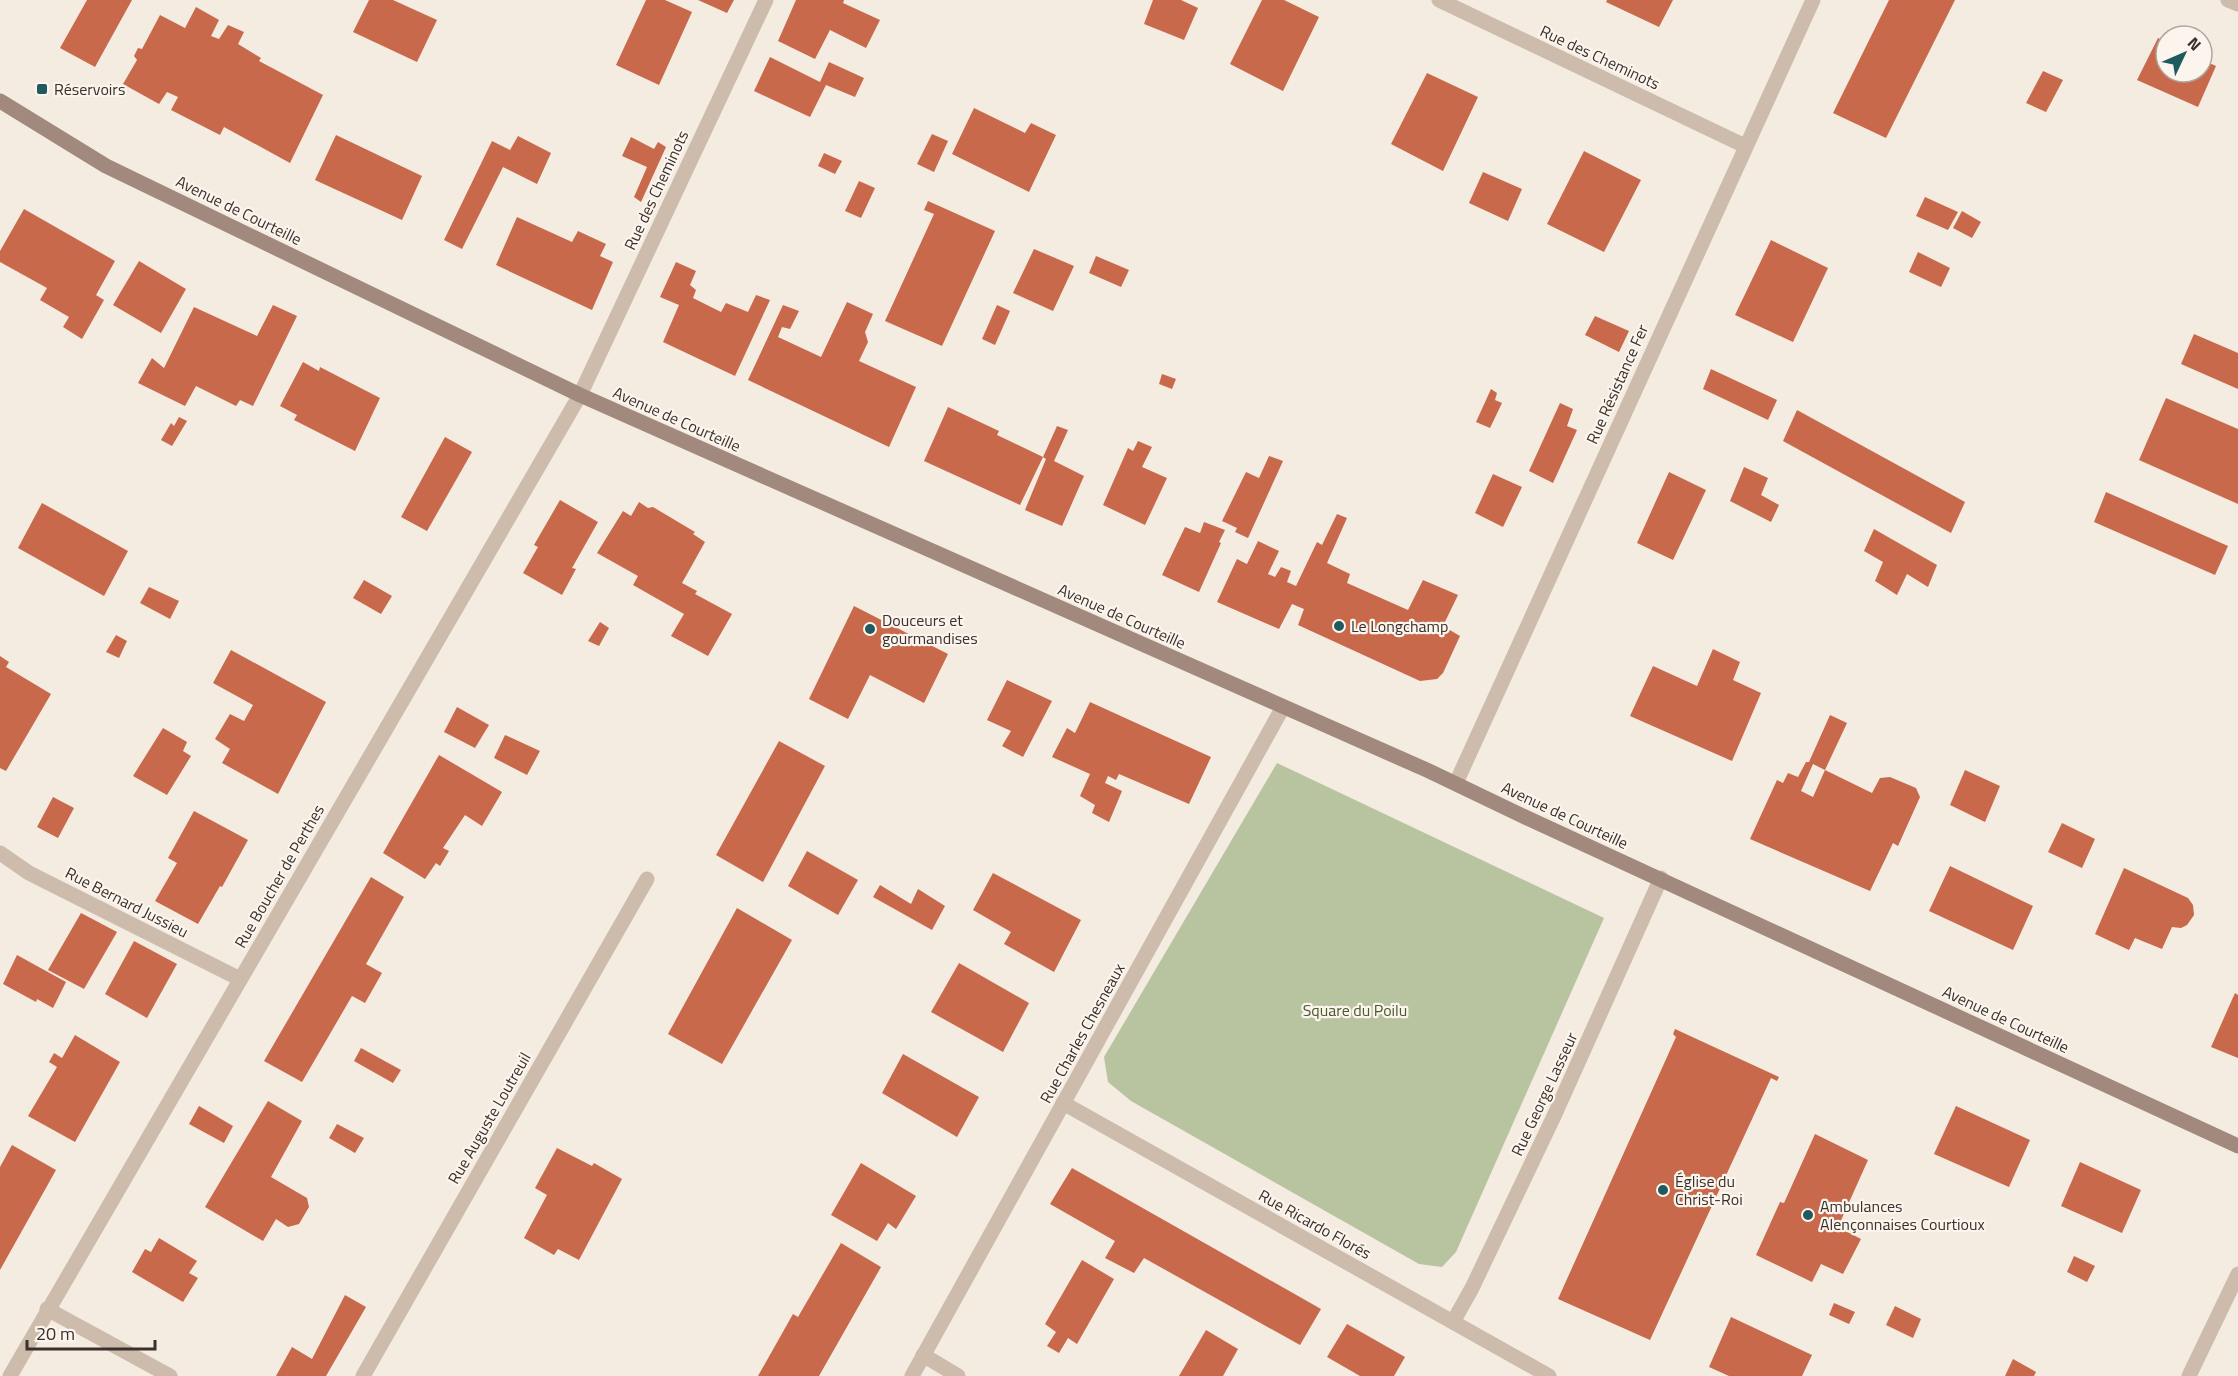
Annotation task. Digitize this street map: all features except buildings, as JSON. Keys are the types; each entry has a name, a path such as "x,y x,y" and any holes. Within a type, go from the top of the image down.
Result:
{"street":[{"name":"Rue des Cheminots","path":"580,395 766,0"},
{"name":"Rue des Cheminots","path":"1439,0 1745,146"},
{"name":"Rue Résistance Fer","path":"1456,783 1813,0"},
{"path":"2228,0 2238,4"},
{"name":"Avenue de Courteille","path":"0,101 106,166 580,395 1456,783 2238,1146"},
{"name":"Rue Boucher de Perthes","path":"10,1376 580,395"},
{"name":"Rue Charles Chesneaux","path":"912,1376 1284,707"},
{"name":"Rue Bernard Jussieu","path":"0,853 29,873 240,979"},
{"name":"Rue George Lasseur","path":"1453,1322 1472,1288 1556,1114 1661,878"},
{"name":"Rue Auguste Loutreuil","path":"363,1376 647,879"},
{"name":"Rue Ricardo Florés","path":"1063,1103 1549,1376"},
{"path":"2190,1376 2238,1274"},
{"path":"47,1309 170,1376"},
{"path":"923,1355 958,1376"}],"green space":[{"name":"Square du Poilu","path":"1277,763 1604,918 1456,1252 1442,1267 1419,1264 1131,1101 1108,1082 1104,1057"}],"place":[{"name":"Réservoirs","path":"42,89"},
{"name":"Le Longchamp","path":"1339,626"},
{"name":"Douceurs et gourmandises","path":"870,629"},
{"name":"Église du Christ-Roi","path":"1663,1190"},
{"name":"Ambulances Alençonnaises Courtioux","path":"1808,1215"}]}
